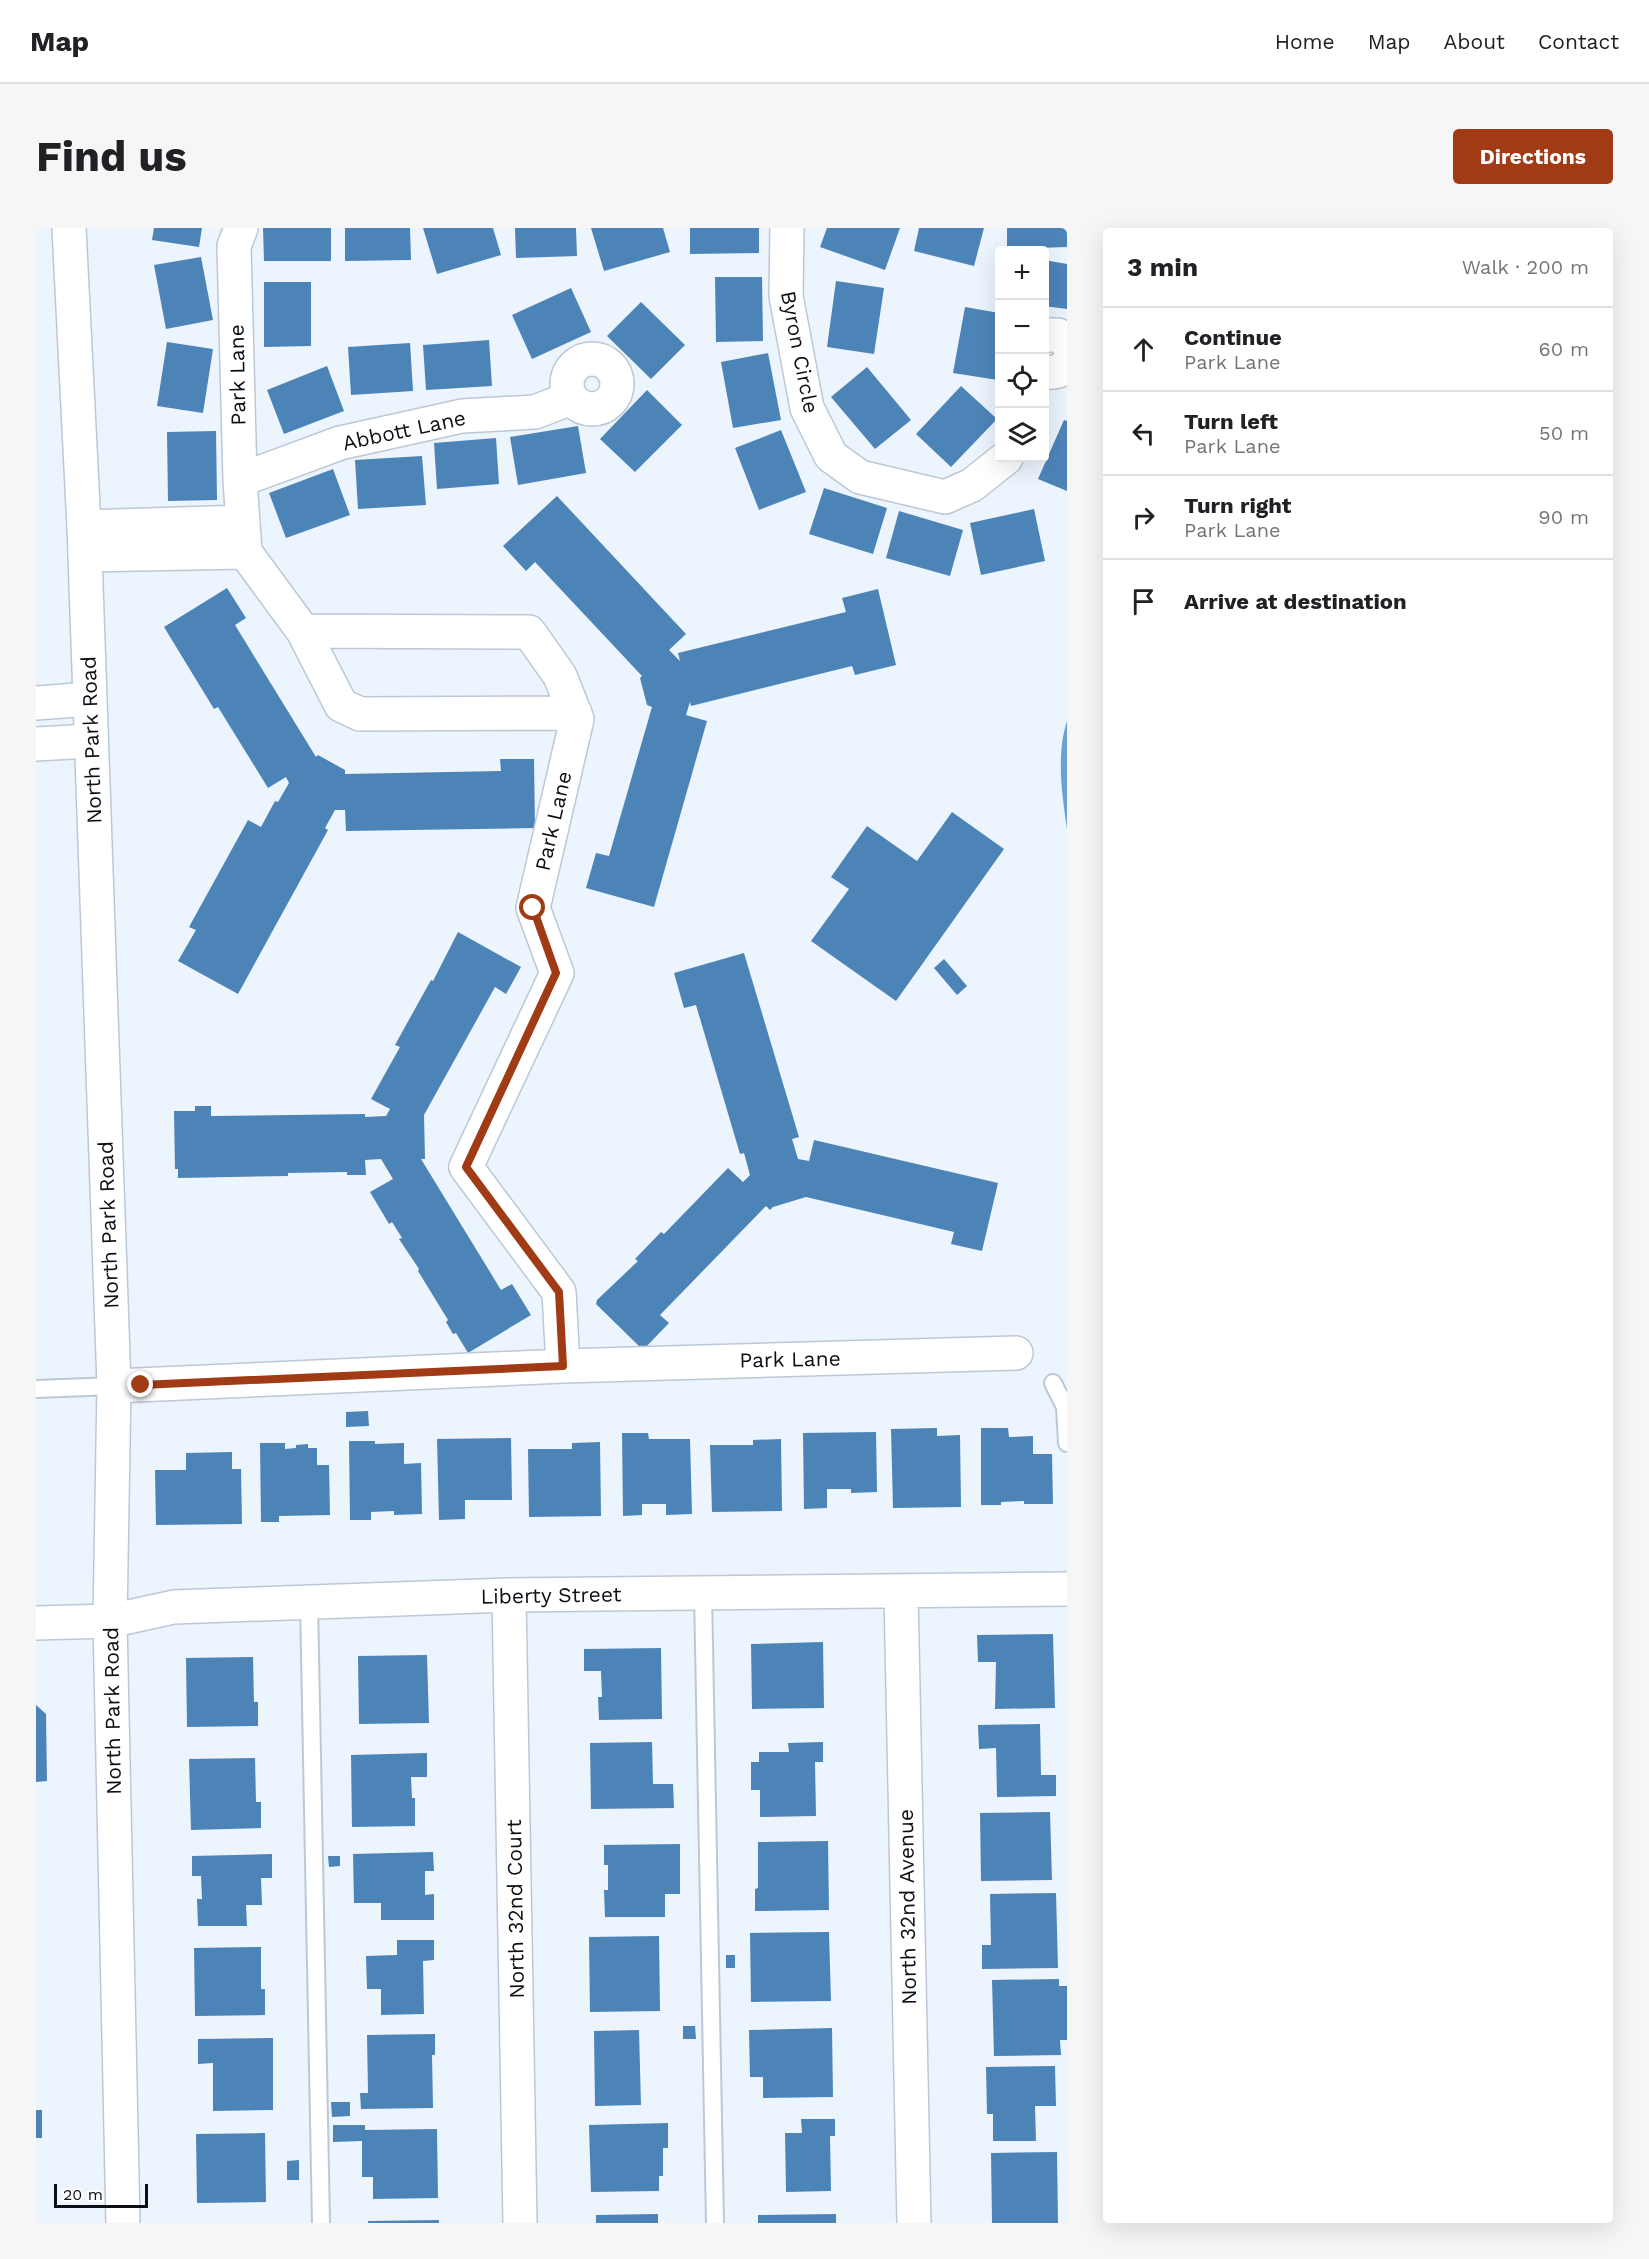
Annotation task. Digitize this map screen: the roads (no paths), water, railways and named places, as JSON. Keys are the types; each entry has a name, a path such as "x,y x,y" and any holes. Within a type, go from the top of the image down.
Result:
{"street":[{"name":"North Park Road","path":"69,228 85,541 90,741 114,1386 110,1621 123,2223"},
{"name":"Park Lane","path":"241,228 234,246 240,480 244,537"},
{"name":"Byron Circle","path":"787,228 786,296 807,408 831,456 860,477 945,497 972,485 1001,462"},
{"path":"1049,335 1058,335 1067,342"},
{"path":"1049,373 1059,371 1067,364"},
{"name":"Abbott Lane","path":"240,480 340,443 462,416 536,412 571,398"},
{"path":"85,541 244,537 303,631 341,705 360,714 575,714"},
{"name":"Park Lane","path":"303,631 529,632 560,676 577,719 533,908 556,973 466,1167 559,1292 563,1366"},
{"path":"36,703 89,699"},
{"path":"36,744 90,741"},
{"name":"Park Lane","path":"114,1386 563,1366 1016,1353"},
{"name":"Liberty Street","path":"36,1623 110,1621 174,1607 509,1595 1067,1589"},
{"name":"North 32nd Avenue","path":"901,1592 914,2223"},
{"name":"North 32nd Court","path":"509,1595 520,2223"}],"lane":[{"path":"1053,1383 1065,1407 1067,1443"},
{"path":"36,1389 114,1386"},
{"path":"703,1593 715,2223"},
{"path":"309,1602 321,2223"}],"water":[{"path":"1067,721 1067,829 1061,761"}]}
